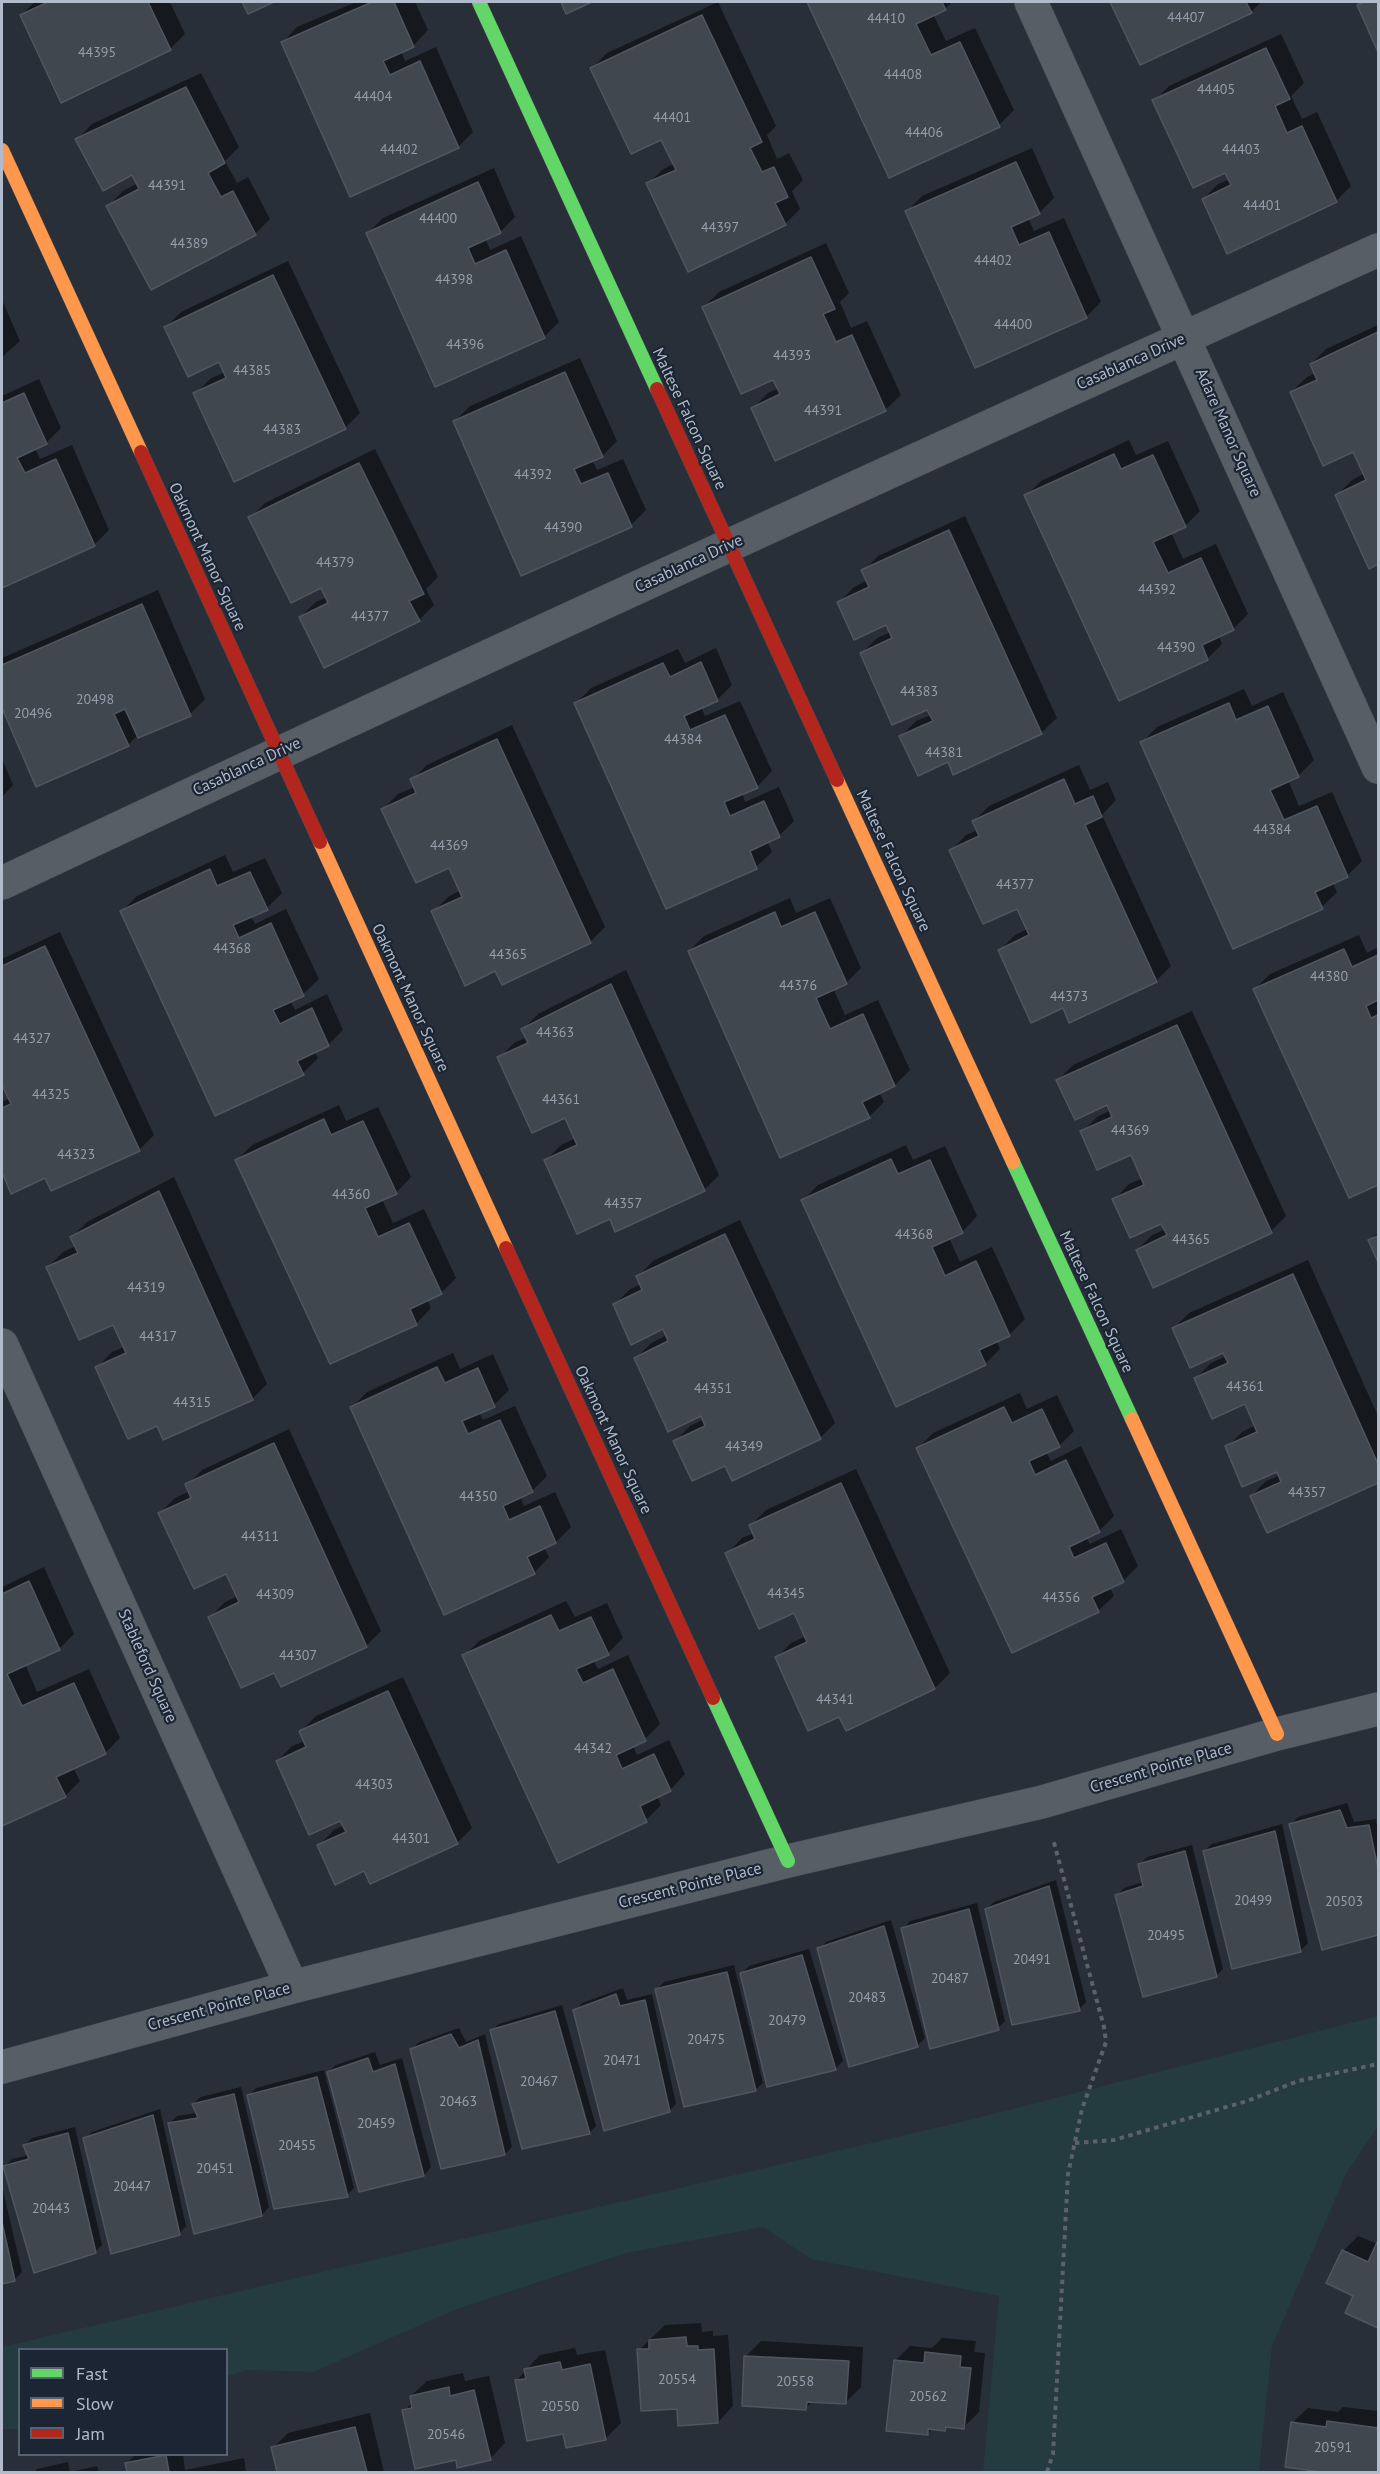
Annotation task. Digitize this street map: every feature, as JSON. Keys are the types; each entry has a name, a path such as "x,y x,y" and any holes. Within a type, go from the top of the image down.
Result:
{"street":[{"name":"Maltese Falcon Square","path":"479,2 1277,1734"},
{"name":"Adare Manor Square","path":"1031,2 1378,767"},
{"name":"Oakmont Manor Square","path":"2,150 788,1861"},
{"name":"Casablanca Drive","path":"2,883 729,545 1378,250"},
{"name":"Stableford Square","path":"2,1345 292,1987"},
{"name":"Crescent Pointe Place","path":"2,2067 292,1987 788,1861 1042,1802 1277,1734 1378,1709"}],"path":[{"path":"1042,1802 1104,2027 1106,2042 1082,2109 1068,2174 1053,2454 1047,2472"},
{"path":"1075,2143 1114,2140 1247,2101 1298,2081 1378,2064"}],"green space":[{"path":"1378,2016 1378,2126 1346,2174 1272,2346 1259,2472 983,2472 999,2296 811,2259 763,2227 626,2253 457,2309 313,2372 248,2370 228,2376 228,2348 18,2348 18,2429 2,2429 2,2347 965,2121"}],"building":[{"path":"48,2 148,2 171,50 61,103 20,15"},
{"path":"242,2 274,2 248,14"},
{"path":"372,2 394,2 414,47 383,61 390,75 420,61 459,148 350,197 281,42"},
{"path":"561,2 592,2 566,14"},
{"path":"807,2 942,2 946,10 916,24 931,55 960,42 1000,127 889,178"},
{"path":"1110,2 1246,2 1252,13 1140,65"},
{"path":"1364,2 1378,2 1378,52 1357,5"},
{"path":"702,15 762,142 750,148 762,172 774,167 788,197 775,203 786,225 688,272 646,183 676,170 661,140 631,154 590,68"},
{"path":"1266,48 1290,99 1275,106 1287,133 1302,126 1337,202 1227,254 1202,199 1231,185 1225,173 1193,188 1152,100"},
{"path":"186,87 225,163 208,173 221,197 233,191 256,235 151,290 106,206 139,189 132,175 103,191 75,139"},
{"path":"1016,162 1040,214 1011,227 1019,245 1049,232 1087,318 975,368 905,211"},
{"path":"478,182 501,233 468,248 475,264 506,250 545,338 435,387 366,233"},
{"path":"811,257 835,309 823,314 836,342 852,335 886,411 775,461 751,408 780,394 773,380 741,394 702,307"},
{"path":"273,275 346,429 234,482 193,393 226,378 219,362 188,377 164,327"},
{"path":"1378,332 1378,564 1369,569 1335,495 1366,480 1353,452 1323,466 1290,392 1317,380 1310,364"},
{"path":"565,372 603,457 574,469 581,484 608,473 632,527 521,576 453,421"},
{"path":"24,393 47,444 17,458 25,473 56,459 95,546 2,588 2,403"},
{"path":"1114,454 1121,469 1153,455 1186,527 1153,542 1168,573 1201,558 1234,630 1202,645 1208,660 1119,701 1024,495"},
{"path":"359,463 424,594 409,601 420,621 324,668 299,617 328,603 321,588 291,603 248,517"},
{"path":"949,530 1042,734 953,775 948,762 918,776 899,736 933,721 927,710 892,725 860,653 892,638 886,625 854,640 837,602 869,587 861,570"},
{"path":"142,604 191,716 138,738 125,709 114,714 129,746 36,787 2,708 2,665"},
{"path":"701,662 718,701 684,716 690,730 725,715 758,788 724,802 730,816 764,801 780,837 750,851 757,869 666,909 574,703 663,663 670,677"},
{"path":"1229,703 1236,720 1268,706 1299,777 1270,790 1284,820 1317,806 1348,877 1315,892 1323,909 1233,949 1140,742"},
{"path":"497,739 591,943 502,985 495,971 465,986 431,911 462,897 449,868 416,883 381,809 416,793 410,779"},
{"path":"1064,779 1075,804 1093,796 1102,817 1085,825 1157,982 1069,1023 1063,1008 1031,1023 998,950 1029,935 1017,909 983,924 949,850 979,836 972,821"},
{"path":"210,869 217,886 250,872 268,910 233,925 239,938 271,923 304,996 273,1010 280,1024 312,1008 329,1046 297,1061 304,1075 215,1116 120,911"},
{"path":"775,912 781,927 815,912 847,984 816,998 830,1029 863,1014 895,1086 862,1102 870,1118 780,1158 688,951"},
{"path":"45,946 140,1151 51,1191 45,1178 11,1194 2,1172 2,1108 11,1104 2,1085 2,966"},
{"path":"1344,949 1352,967 1378,955 1378,1000 1366,1006 1371,1018 1378,1015 1378,1185 1349,1198 1253,989"},
{"path":"611,984 705,1191 615,1232 610,1219 577,1234 544,1160 577,1145 565,1118 532,1133 497,1057 528,1043 521,1029"},
{"path":"1177,1025 1272,1233 1153,1288 1136,1250 1167,1235 1161,1224 1130,1238 1112,1199 1144,1185 1131,1155 1097,1170 1080,1131 1112,1117 1107,1105 1075,1120 1056,1080"},
{"path":"324,1119 331,1135 363,1121 397,1194 365,1208 378,1237 409,1223 442,1294 410,1309 417,1325 330,1364 235,1160"},
{"path":"891,1159 898,1174 930,1160 963,1233 932,1247 945,1276 976,1261 1010,1336 979,1350 986,1365 896,1407 801,1200"},
{"path":"159,1191 253,1400 163,1440 157,1426 128,1439 95,1367 126,1353 113,1325 79,1340 46,1267 78,1253 70,1237"},
{"path":"725,1234 821,1439 732,1481 725,1466 692,1481 673,1441 705,1426 701,1416 668,1432 634,1358 668,1341 663,1329 631,1345 613,1304 642,1290 636,1276"},
{"path":"1378,1236 1378,1262 1368,1240"},
{"path":"1293,1274 1378,1464 1378,1483 1267,1533 1250,1496 1281,1482 1277,1472 1242,1487 1225,1446 1257,1432 1245,1404 1212,1419 1194,1378 1228,1363 1223,1353 1190,1368 1172,1328"},
{"path":"437,1367 445,1383 478,1368 495,1407 462,1421 468,1434 500,1420 533,1492 503,1506 509,1520 540,1506 556,1543 527,1557 535,1574 444,1615 350,1407"},
{"path":"1004,1407 1012,1423 1042,1409 1060,1447 1029,1461 1035,1475 1066,1460 1100,1532 1069,1547 1074,1558 1106,1543 1124,1582 1092,1597 1099,1612 1012,1653 916,1448"},
{"path":"274,1443 367,1647 281,1687 274,1673 241,1688 208,1617 239,1602 226,1574 194,1589 158,1513 191,1498 185,1484"},
{"path":"841,1483 935,1689 846,1731 839,1717 808,1731 775,1657 807,1642 794,1613 759,1629 725,1553 755,1539 749,1525"},
{"path":"29,1581 60,1650 7,1674 22,1706 74,1683 106,1754 56,1777 66,1797 2,1826 2,1594"},
{"path":"551,1615 559,1631 591,1617 609,1655 576,1669 583,1683 613,1669 646,1741 616,1755 622,1769 654,1754 671,1791 640,1806 647,1822 558,1863 462,1655"},
{"path":"388,1691 458,1844 370,1884 364,1871 335,1885 317,1845 346,1832 340,1821 309,1835 276,1761 306,1747 299,1731"},
{"path":"1340,1810 1347,1828 1369,1825 1378,1869 1378,1935 1322,1950 1289,1824"},
{"path":"1275,1831 1301,1952 1232,1969 1203,1851"},
{"path":"1185,1851 1217,1977 1143,1997 1115,1895 1143,1886 1138,1864"},
{"path":"1049,1886 1080,2011 1012,2025 985,1909"},
{"path":"969,1909 999,2030 930,2049 901,1928"},
{"path":"884,1926 918,2047 849,2067 817,1948"},
{"path":"802,1955 836,2070 767,2087 740,1973"},
{"path":"727,1972 756,2091 684,2107 655,1989"},
{"path":"616,1994 620,2006 645,2000 670,2112 604,2131 573,2010"},
{"path":"555,2011 590,2134 522,2149 490,2030"},
{"path":"451,2034 459,2048 478,2040 505,2155 441,2169 410,2049"},
{"path":"368,2058 373,2072 395,2064 424,2176 359,2192 327,2072"},
{"path":"317,2077 348,2197 274,2209 247,2095"},
{"path":"234,2094 262,2216 194,2234 168,2123 198,2118 192,2104"},
{"path":"153,2115 180,2235 111,2254 83,2138"},
{"path":"68,2133 96,2253 34,2273 3,2166 29,2159 23,2145"},
{"path":"2,2222 15,2281 2,2284"},
{"path":"1378,2240 1378,2328 1345,2313 1353,2296 1326,2283 1342,2250 1368,2262"},
{"path":"686,2337 687,2346 698,2346 698,2350 714,2349 718,2423 678,2426 677,2409 641,2411 637,2349 649,2349 649,2340"},
{"path":"925,2352 961,2356 960,2367 971,2368 964,2429 946,2427 945,2431 928,2429 928,2435 886,2431 894,2360 924,2363"},
{"path":"744,2356 849,2361 846,2404 807,2402 806,2410 742,2406"},
{"path":"560,2362 562,2370 590,2364 606,2440 566,2448 563,2434 527,2441 515,2380 526,2379 524,2369"},
{"path":"449,2387 450,2396 474,2390 491,2460 457,2468 456,2460 415,2469 402,2410 412,2408 410,2396"},
{"path":"1327,2421 1378,2428 1378,2472 1321,2472 1285,2467 1291,2422 1326,2427"},
{"path":"355,2427 367,2472 277,2472 271,2447"},
{"path":"166,2456 169,2472 127,2472 125,2463"}],"traffic: fast":[{"path":"479,2 657,389"},
{"path":"1013,1162 1132,1419"},
{"path":"713,1698 788,1861"}],"traffic: slow":[{"path":"2,150 141,452"},
{"path":"837,780 1013,1162"},
{"path":"320,842 506,1248"},
{"path":"1132,1419 1277,1734"}],"traffic: jam":[{"path":"657,389 837,780"},
{"path":"141,452 320,842"},
{"path":"506,1248 713,1698"}]}
